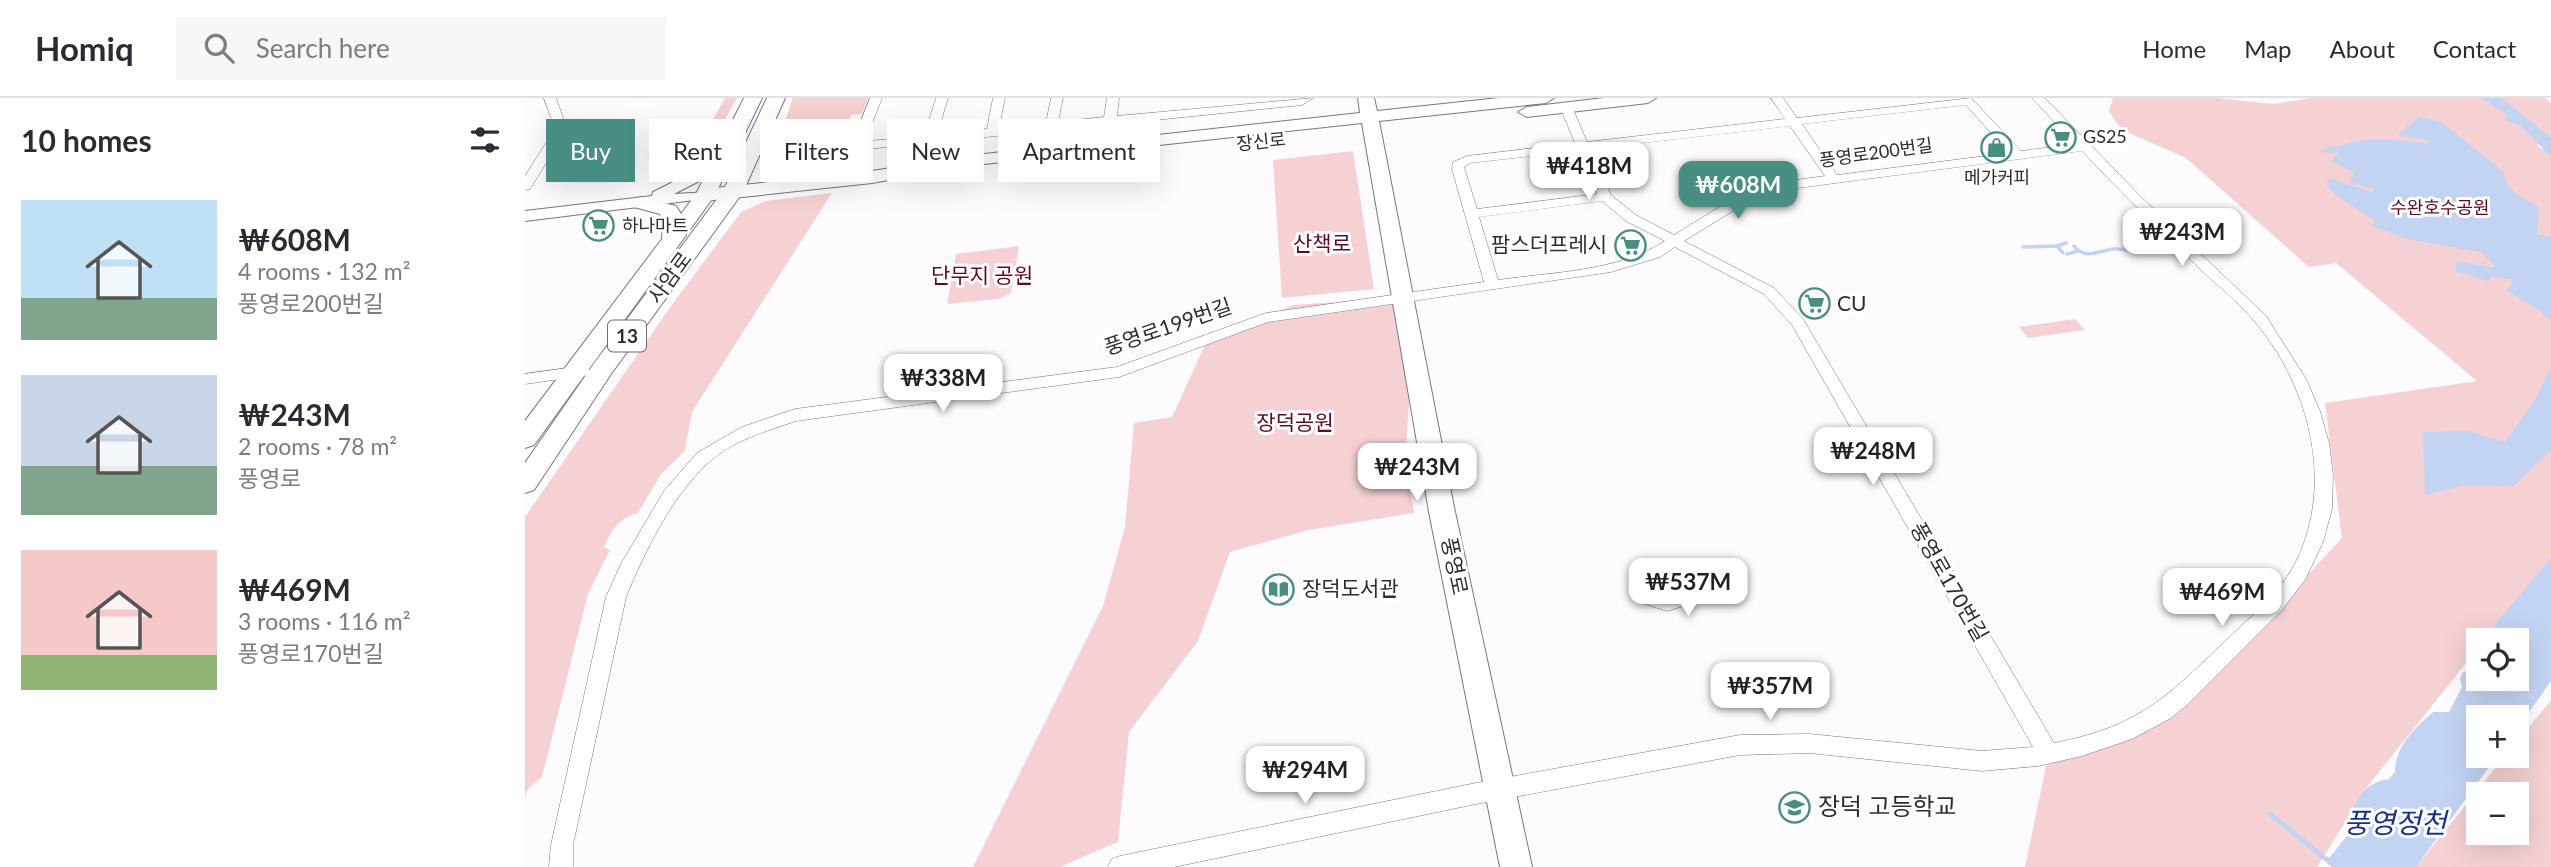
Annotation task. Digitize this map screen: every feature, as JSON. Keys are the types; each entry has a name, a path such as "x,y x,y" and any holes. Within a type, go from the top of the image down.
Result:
{"main road":[{"name":"사암로","path":"743,119 753,98"},
{"name":"사암로","path":"525,483 603,368 733,192 776,98"},
{"name":"풍영로","path":"1366,98 1441,512 1516,867"},
{"name":"장신로","path":"873,177 961,174 1370,123 1546,98"},
{"name":"장신로","path":"1160,141 1649,98"},
{"name":"장신로","path":"873,177 998,158"},
{"name":"사암로","path":"525,439 705,195 712,182"},
{"name":"장신로","path":"705,195 826,182"},
{"path":"641,203 670,211 673,221 672,239"}],"street":[{"path":"525,186 561,129 551,98"},
{"path":"876,98 858,144 887,142"},
{"path":"936,119 942,98"},
{"path":"992,133 999,98"},
{"path":"1053,119 1057,98"},
{"path":"1109,119 1113,98"},
{"path":"1173,113 1174,98"},
{"path":"1118,119 1245,102 1302,101 1307,98"},
{"path":"1777,98 1833,178"},
{"path":"1120,867 1500,788 1742,744 1799,742 1971,761 2049,754 2110,738 2179,700 2279,600 2297,578 2319,530 2325,504 2327,478 2322,443 2310,405 2261,319 2084,147 2038,98"},
{"path":"1492,284 1458,165 1467,160 1969,101 2017,154"},
{"path":"1472,214 1605,197 1566,107"},
{"path":"984,134 998,132"},
{"name":"풍영로200번길","path":"1401,298 1611,268 1644,259 1744,198 1789,185 2084,147"},
{"path":"641,203 684,182"},
{"path":"525,216 705,195"},
{"name":"풍영로170번길","path":"1605,197 1620,211 1769,291 1798,322 2049,754"},
{"name":"풍영로199번길","path":"561,867 564,835 616,597 628,569 670,496 703,457 748,431 795,415 1119,372 1266,318 1401,298"},
{"path":"525,379 603,368"},
{"path":"1652,598 1665,604 1674,603 1683,598 1687,591 1686,580"}],"green space":[{"path":"725,98 737,98 725,119 713,119"},
{"path":"793,98 868,98 862,114 851,115 849,119 786,119"},
{"name":"수완호수공원","path":"2113,98 2218,98 2273,104 2312,98 2545,98 2551,103 2551,137 2547,134 2537,145 2551,156 2551,565 2522,593 2494,628 2466,628 2466,663 2368,786 2317,867 2025,867 2046,766 2180,711 2342,538 2325,403 2477,381 2336,263 2309,267 2186,158 2129,133 2117,124 2109,111"},
{"name":"산책로","path":"1353,151 1374,289 1282,298 1273,160"},
{"path":"832,193 692,412 685,451 661,474 638,513 621,522 607,541 604,547 610,550 588,594 542,777 528,789 525,797 525,517 671,306 741,212 766,201"},
{"name":"단무지 공원","path":"1019,246 1011,293 999,299 947,304 956,254"},
{"name":"장덕공원","path":"1401,298 1411,376 1405,462 1414,513 1309,530 1230,552 1198,641 1129,732 1118,842 1060,867 973,867 1103,606 1125,527 1134,423 1172,417 1205,345 1293,305"},
{"path":"2075,319 2085,330 2028,338 2019,327"},
{"path":"2551,700 2551,867 2416,867 2466,805 2466,845 2529,845 2529,782 2484,782 2495,768 2529,768 2529,727"}],"water":[{"path":"2482,98 2501,98 2551,137 2551,156 2518,125 2505,120 2507,115"},
{"name":"수완호수공원","path":"2420,117 2441,122 2504,172 2511,189 2539,207 2537,234 2551,237 2551,321 2539,310 2506,290 2513,285 2511,280 2494,276 2487,281 2456,271 2456,261 2497,268 2481,252 2406,239 2371,225 2375,222 2327,186 2328,178 2372,192 2373,189 2350,182 2354,172 2331,161 2340,153 2318,152 2330,146 2335,148 2369,140 2428,144 2428,141 2397,135"},
{"path":"2551,367 2551,450 2514,486 2466,485 2425,495 2423,432 2469,431 2505,442 2536,398"},
{"name":"풍영정천","path":"2551,558 2551,681 2529,712 2529,705 2466,705 2466,768 2488,768 2478,782 2466,782 2466,798 2416,867 2332,867 2326,862 2349,833 2345,823 2361,794 2373,784 2389,779 2395,772 2402,746 2419,724 2433,712 2449,712 2462,687 2462,673 2466,671 2466,691 2529,691 2529,628 2494,628"}],"waterway":[{"path":"2057,246 2066,243"},
{"path":"2023,247 2057,246"},
{"path":"2057,246 2063,253"},
{"path":"2074,246 2087,254 2115,249 2131,251"},
{"path":"2067,254 2078,251"},
{"path":"2270,814 2336,867"}],"place":[{"name":"GS25","path":"2060,137"},
{"name":"메가커피","path":"1997,147"},
{"name":"하나마트","path":"599,226"},
{"name":"팜스더프레시","path":"1630,245"},
{"name":"CU","path":"1814,304"},
{"name":"장덕도서관","path":"1279,589"},
{"name":"장덕 고등학교","path":"1795,807"}]}
